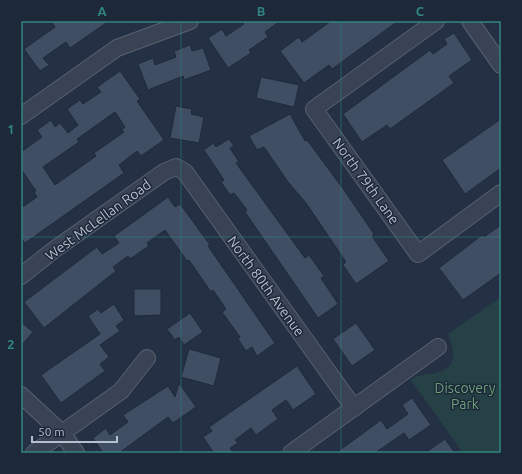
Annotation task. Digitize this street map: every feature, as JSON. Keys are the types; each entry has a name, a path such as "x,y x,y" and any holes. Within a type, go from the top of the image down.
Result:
{"street":[{"path":"21,116 117,48 190,21"},
{"name":"North 79th Lane","path":"436,21 314,109 418,254 501,193"},
{"path":"470,21 501,65"},
{"name":"West McLellan Road","path":"21,276 55,249 164,172 176,166"},
{"name":"North 80th Avenue","path":"176,166 185,172 354,408"},
{"path":"291,453 438,347"},
{"path":"34,453 121,391 147,358"},
{"path":"21,395 62,433 76,453"}],"green space":[{"name":"Discovery Park","path":"501,297 501,453 463,453 411,380 420,376 443,371 448,367 453,358 453,352 448,334"}],"building":[{"path":"51,21 109,21 70,48 66,42 43,58 49,65 40,71 24,49 55,27"},
{"path":"241,21 280,21 265,32 268,37 249,50 251,53 228,68 208,38 222,29 226,36 244,24"},
{"path":"331,21 398,21 332,69 329,65 304,83 280,51 299,37 302,42"},
{"path":"454,33 472,60 449,76 454,83 390,129 387,125 362,142 343,114 430,50 433,54 447,44 444,39"},
{"path":"190,45 192,51 203,48 211,70 184,80 183,76 148,90 138,64 153,58 155,65 176,57 174,51"},
{"path":"120,71 140,99 137,101 164,140 141,156 137,151 119,165 124,173 25,243 21,238 21,208 37,197 34,192 36,191 21,169 21,152 42,137 37,130 51,120 55,127 60,123 68,133 78,125 67,109 80,100 83,104 101,92 97,87","holes":["115,112 125,127 122,130 124,132 94,153 96,156 55,185 43,167 79,142 77,139"]},
{"path":"261,77 299,85 294,107 256,98"},
{"path":"176,106 192,109 191,114 204,117 199,143 170,138"},
{"path":"290,114 305,141 307,140 374,234 372,236 389,261 356,284 343,265 346,262 306,203 288,182 264,147 257,150 249,136"},
{"path":"501,119 501,168 465,194 442,160"},
{"path":"229,139 234,146 230,148 239,162 236,163 305,258 309,255 324,276 321,278 338,304 318,318 245,212 247,210 234,193 230,195 221,182 224,180 204,150 213,143 216,147"},
{"path":"168,197 175,207 180,204 194,223 210,245 208,246 275,343 257,356 252,347 246,351 238,339 240,337 222,312 226,309 213,290 211,292 189,260 187,261 165,230 147,243 149,246 130,259 128,256 113,267 116,271 44,328 24,302 97,247 102,254 119,243 114,236"},
{"path":"501,225 501,273 463,300 439,268 482,235 484,237"},
{"path":"134,289 161,289 161,315 134,316"},
{"path":"114,304 124,320 116,326 120,331 100,345 109,357 100,364 105,371 61,403 41,375 100,334 88,316 98,309 101,313"},
{"path":"190,313 203,332 184,345 179,337 175,340 167,329"},
{"path":"21,322 33,332 21,346"},
{"path":"356,323 375,350 352,366 333,339"},
{"path":"189,349 221,358 214,386 181,377"},
{"path":"297,366 316,394 293,410 286,400 272,410 278,419 256,435 251,428 235,440 238,443 230,448 233,453 214,453 203,437 212,431 209,427"},
{"path":"179,383 196,407 173,423 168,417 119,453 103,453 93,438 106,428 110,435 128,422 123,415 168,386 175,397"},
{"path":"412,398 431,425 409,440 404,433 375,453 336,453 381,420 387,429 408,414 402,405"},
{"path":"445,439 455,453 425,453"}]}
